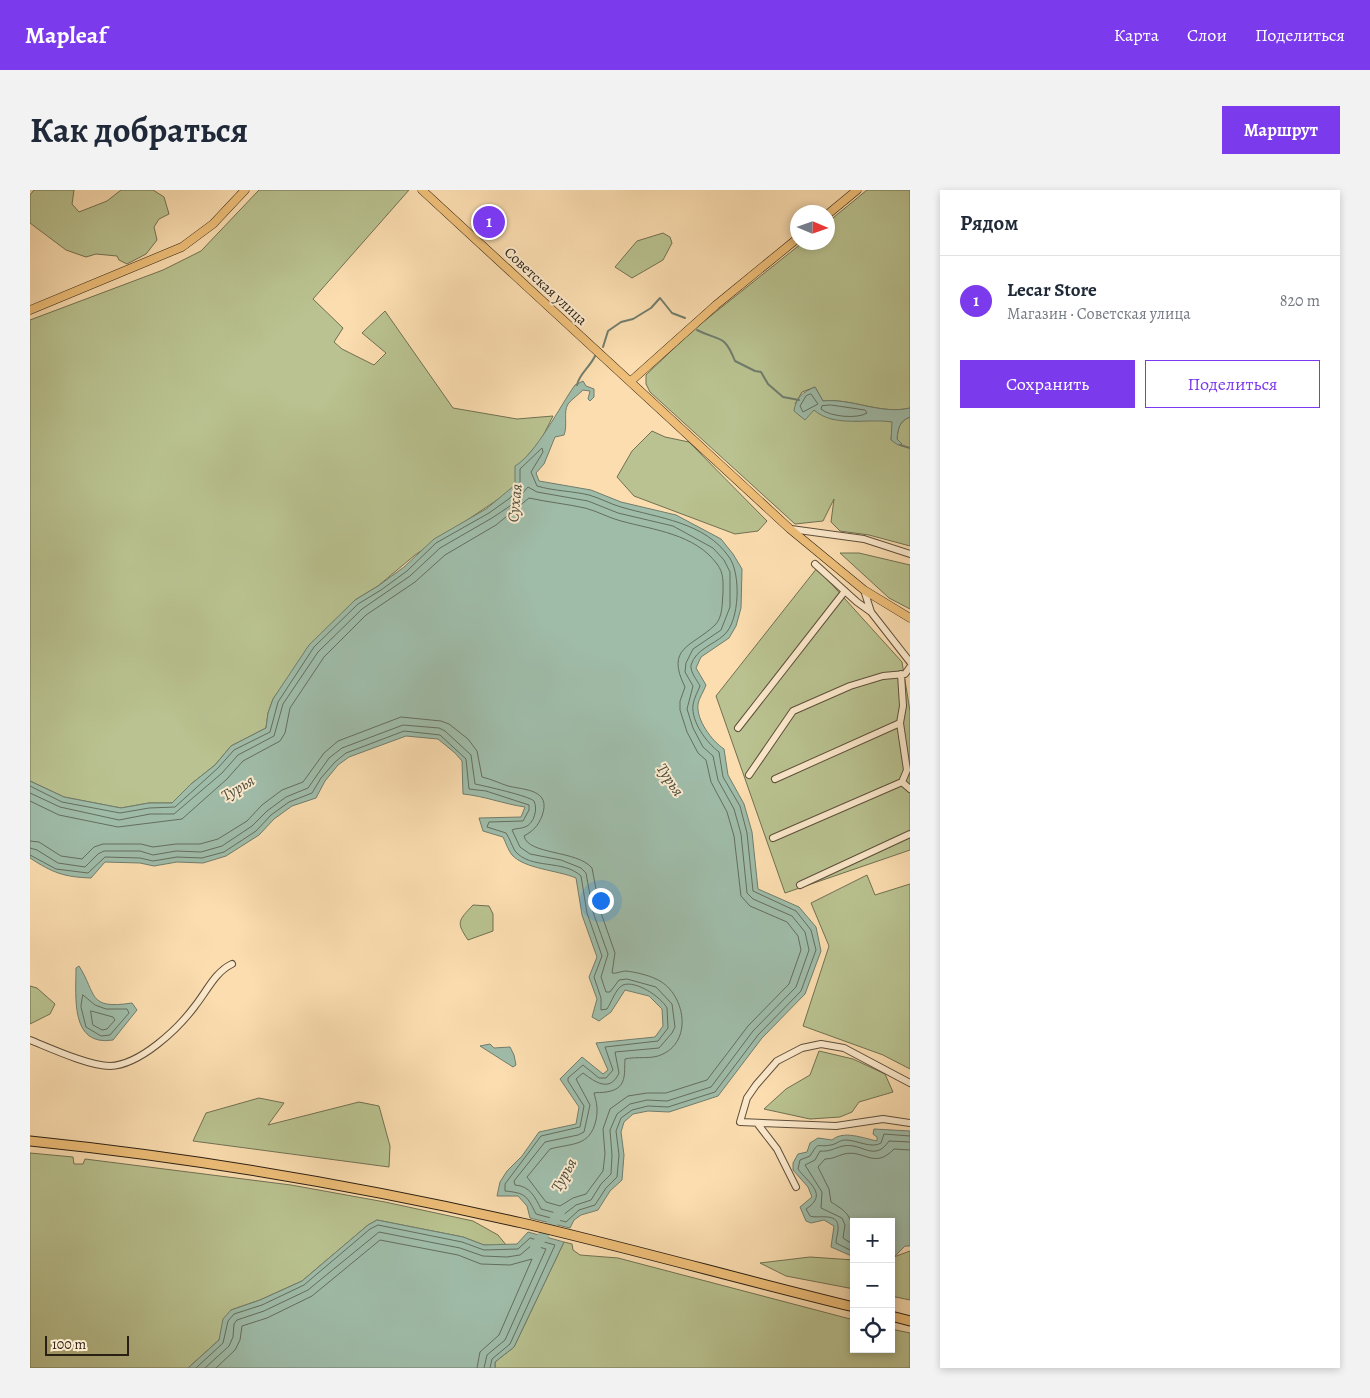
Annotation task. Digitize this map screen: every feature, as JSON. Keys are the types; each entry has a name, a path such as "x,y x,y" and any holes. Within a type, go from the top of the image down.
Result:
{"highway":[{"path":"30,1141 126,1152 293,1176 578,1237 850,1306"},
{"path":"895,1317 910,1321"}],"main road":[{"path":"30,310 182,247 213,224 245,190"},
{"name":"Советская улица","path":"422,190 790,529 864,590 910,618"},
{"path":"835,208 857,190"},
{"path":"630,381 716,305 790,245"}],"street":[{"path":"790,529 864,539 910,554"},
{"path":"815,564 871,612 910,662"},
{"path":"864,590 871,612"},
{"path":"738,728 845,591"},
{"path":"749,775 793,710 850,686 882,676 905,674 910,667"},
{"path":"773,838 902,782 907,770 900,723 903,706 901,674"},
{"path":"775,779 900,723"},
{"path":"902,782 910,789"},
{"path":"800,885 910,834"},
{"path":"30,1040 107,1066 132,1060 175,1029 211,985 220,970 232,964"},
{"path":"910,1083 844,1048 820,1044 802,1048 777,1061 747,1098 740,1122 836,1126 883,1119 910,1123"},
{"path":"756,1123 777,1149 796,1187"}],"green space":[{"path":"34,190 74,190 72,204 79,212 107,201 121,190 153,190 164,197 169,214 159,219 154,227 157,240 146,254 127,264 119,260 117,256 96,254 86,257 66,250 30,223 30,195"},
{"path":"259,190 409,190 313,299 343,328 334,342 342,349 374,365 386,353 362,333 385,311 453,408 517,419 553,416 541,440 521,463 515,485 506,494 415,555 378,586 355,600 273,699 268,713 266,728 231,746 215,765 191,784 172,803 149,803 121,808 64,797 30,781 30,320 163,270 201,251"},
{"path":"867,190 910,190 910,408 899,410 845,402 823,401 815,387 802,392 795,404 814,410 832,419 857,421 875,419 893,422 891,440 897,439 901,423 910,417 910,546 869,535 840,531 831,522 834,499 823,521 795,524 650,392 646,384 646,375 693,330 793,250 835,250 835,216"},
{"path":"663,233 670,237 672,243 663,260 632,278 615,267 637,241"},
{"path":"652,431 665,437 689,442 767,521 758,531 735,534 634,496 617,477 632,451"},
{"path":"840,553 859,553 910,565 910,609 889,598"},
{"path":"817,568 902,662 910,711 910,850 785,893 716,696"},
{"path":"867,875 875,895 910,884 910,1069 883,1055 803,1026 829,946 811,903"},
{"path":"473,905 489,906 493,914 493,931 468,940 460,922"},
{"path":"30,986 37,988 55,1004 50,1014 30,1024"},
{"path":"819,1051 853,1059 885,1074 893,1092 859,1102 852,1112 840,1117 810,1119 764,1109 786,1089 810,1075"},
{"path":"259,1098 284,1103 268,1125 359,1102 379,1106 390,1146 389,1167 193,1141 206,1113"},
{"path":"30,1153 73,1157 74,1164 83,1164 85,1159 291,1185 385,1202 473,1221 498,1235 507,1246 484,1245 463,1237 377,1220 368,1225 302,1281 260,1300 231,1310 219,1340 188,1368 30,1368"},
{"path":"564,1242 572,1244 573,1250 580,1255 618,1258 850,1319 850,1353 895,1353 895,1330 910,1333 910,1368 495,1368 495,1362 514,1347"},
{"path":"910,1251 910,1300 895,1297 895,1257"},
{"path":"810,1257 850,1260 850,1288 786,1276 760,1263"}],"water":[{"path":"583,381 586,386 594,389 594,397 590,401 588,399 590,391 583,390 568,404 564,435 555,437 544,464 536,473 539,481 591,490 621,502 676,515 721,539 742,569 741,608 736,626 729,638 701,657 696,668 706,685 698,704 698,710 706,730 724,749 728,775 744,804 752,832 758,889 799,907 816,927 821,951 805,994 762,1038 718,1096 669,1112 648,1111 633,1114 624,1122 621,1132 624,1155 622,1180 610,1191 598,1210 581,1215 574,1220 570,1228 530,1218 527,1206 518,1196 497,1196 500,1182 539,1132 576,1124 579,1107 560,1079 582,1057 603,1074 608,1070 596,1043 655,1037 663,1026 662,1009 649,996 625,990 611,1012 599,1021 592,1017 597,999 589,977 597,957 582,915 576,878 518,860 508,849 503,837 483,831 479,818 521,817 525,807 463,794 462,761 455,753 438,739 406,736 349,757 338,765 325,781 316,798 292,806 274,819 259,835 226,856 203,863 177,862 154,866 140,863 105,862 91,878 73,877 59,873 30,858 30,781 64,797 121,808 149,803 172,803 191,784 215,765 231,746 266,728 268,713 273,699 309,645 355,600 404,567 434,539 486,509 515,485 515,466 523,460 539,441 575,385"},
{"path":"815,387 823,401 845,402 899,410 910,408 910,417 901,423 898,432 897,439 902,444 898,445 891,440 892,422 841,421 822,416 814,410 805,420 794,411 796,402 807,391"},
{"path":"79,966 95,998 100,1002 118,1005 132,1003 137,1010 113,1040 99,1040 89,1036 82,1028 76,1005 76,968"},
{"path":"490,1044 494,1048 510,1047 516,1065 513,1067 480,1046"},
{"path":"874,1129 910,1131 910,1246 905,1246 895,1256 895,1218 850,1218 850,1255 831,1247 834,1226 824,1220 811,1223 806,1221 800,1207 812,1197 808,1187 793,1170 793,1163 798,1154 807,1152 810,1143 818,1138 832,1140 848,1135 877,1141 877,1137 873,1134"},
{"path":"377,1220 463,1237 484,1245 517,1244 528,1232 564,1242 514,1347 495,1362 495,1368 188,1368 219,1340 223,1319 231,1310 260,1300 302,1281 368,1225"}],"waterway":[{"name":"Сухая","path":"603,347 608,331 621,322 633,319 651,308 660,298 672,313 685,318"},
{"name":"Сухая","path":"697,330 724,342 735,361 761,372 768,384 783,397 799,400"},
{"name":"Сухая","path":"577,385 580,377 595,356"},
{"name":"Сухая","path":"900,445 910,448"},
{"name":"Турья","path":"535,1247 560,1212"}],"place":[{"name":"Lecar Store","path":"489,222"}]}
